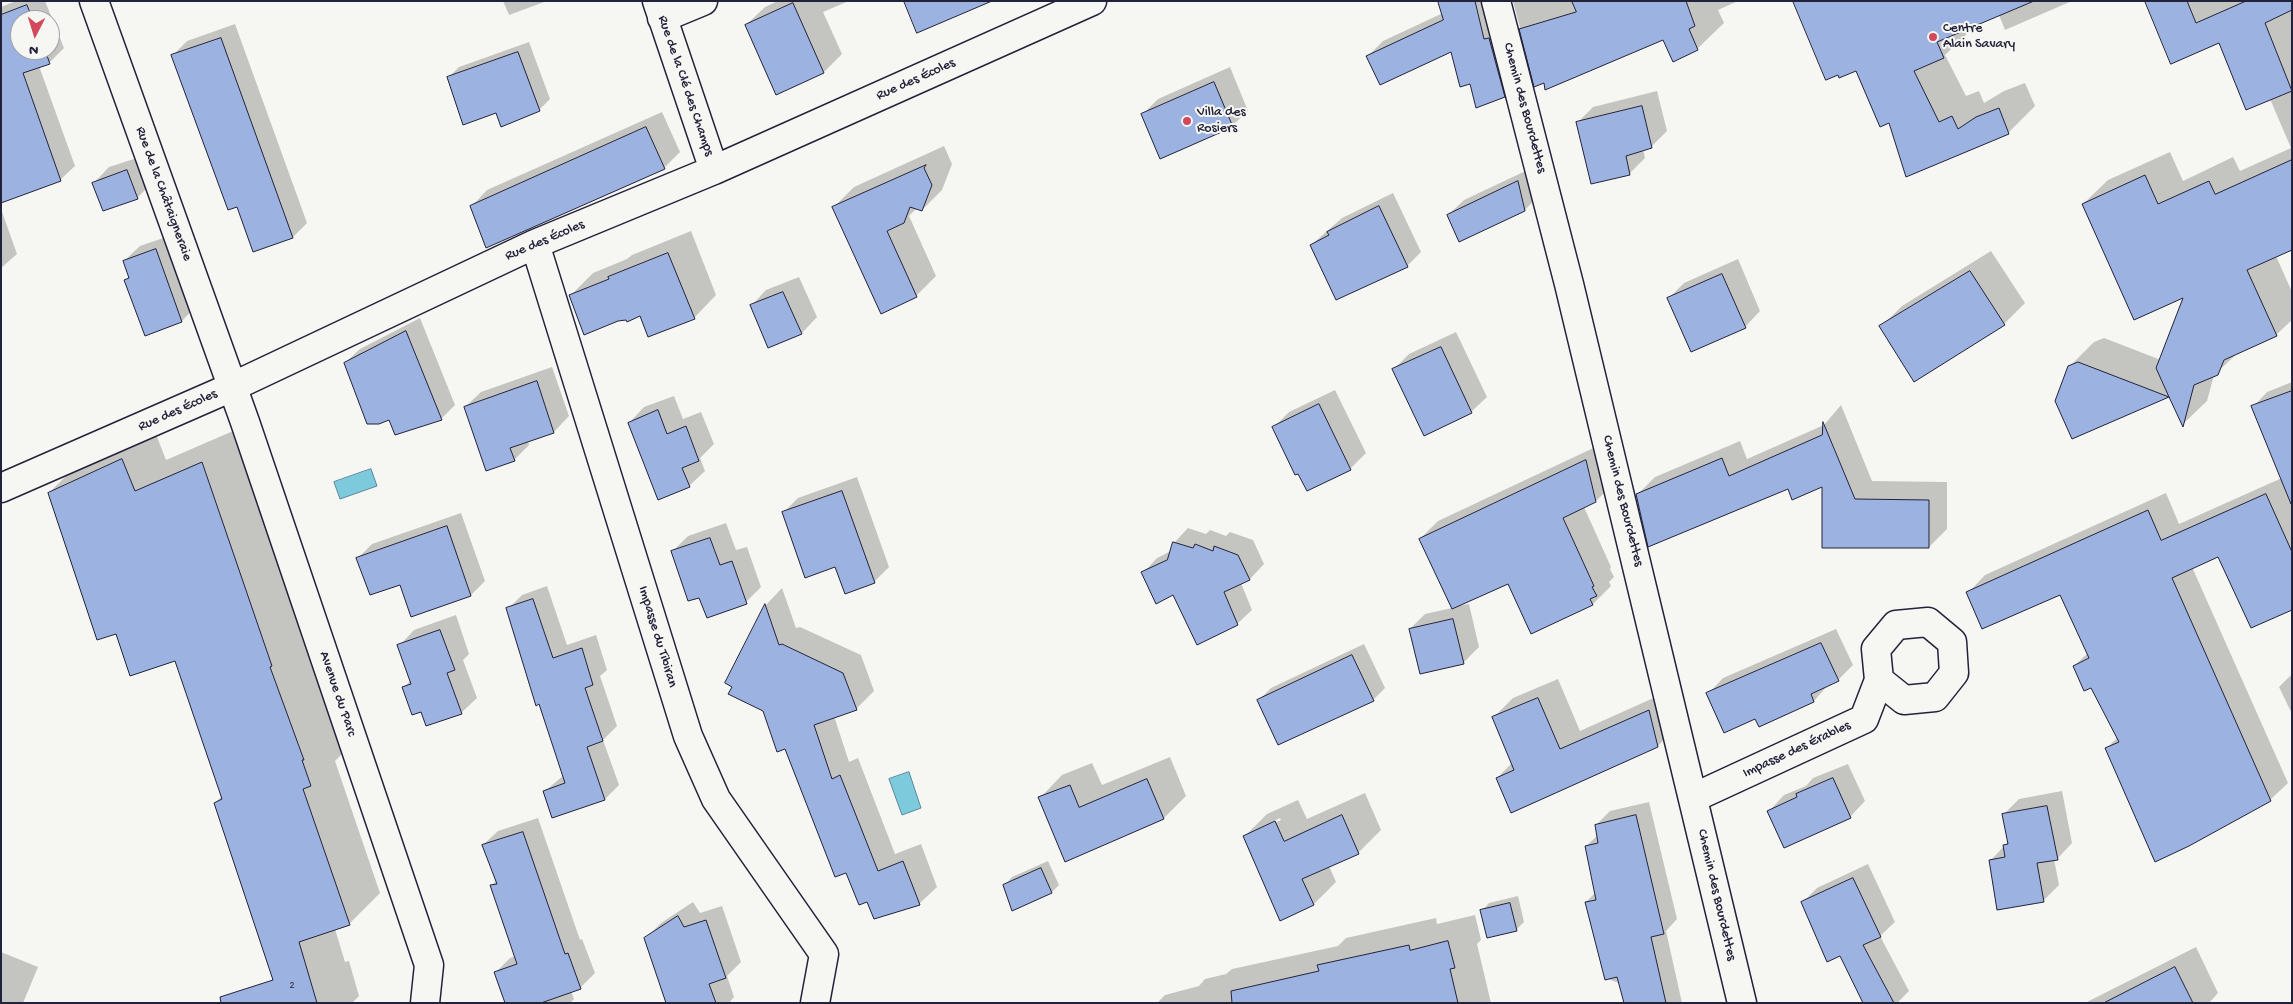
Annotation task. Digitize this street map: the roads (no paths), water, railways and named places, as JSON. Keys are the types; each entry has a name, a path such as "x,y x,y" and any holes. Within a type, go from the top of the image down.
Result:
{"street":[{"name":"Rue de la Châtaigneraie","path":"94,1 232,387"},
{"path":"660,10 702,1"},
{"name":"Rue des Écoles","path":"1,488 232,387 535,244 714,170 1092,1"},
{"name":"Chemin des Bourdettes","path":"1496,1 1569,284 1742,1003"},
{"name":"Rue de la Clé des Champs","path":"660,10 714,170"},
{"name":"Impasse du Tibiran","path":"535,244 688,736 716,799 824,954 816,1003"},
{"name":"Avenue du Parc","path":"232,387 429,965 425,1003"},
{"name":"Impasse des Érables","path":"1693,798 1864,719 1879,680"}],"water":[{"path":"371,469 377,486 340,499 334,482"},
{"path":"909,772 921,808 902,815 889,779"}],"place":[{"name":"Centre Alain Savary","path":"1933,37"},
{"name":"Villa des Rosiers","path":"1187,121"}]}
